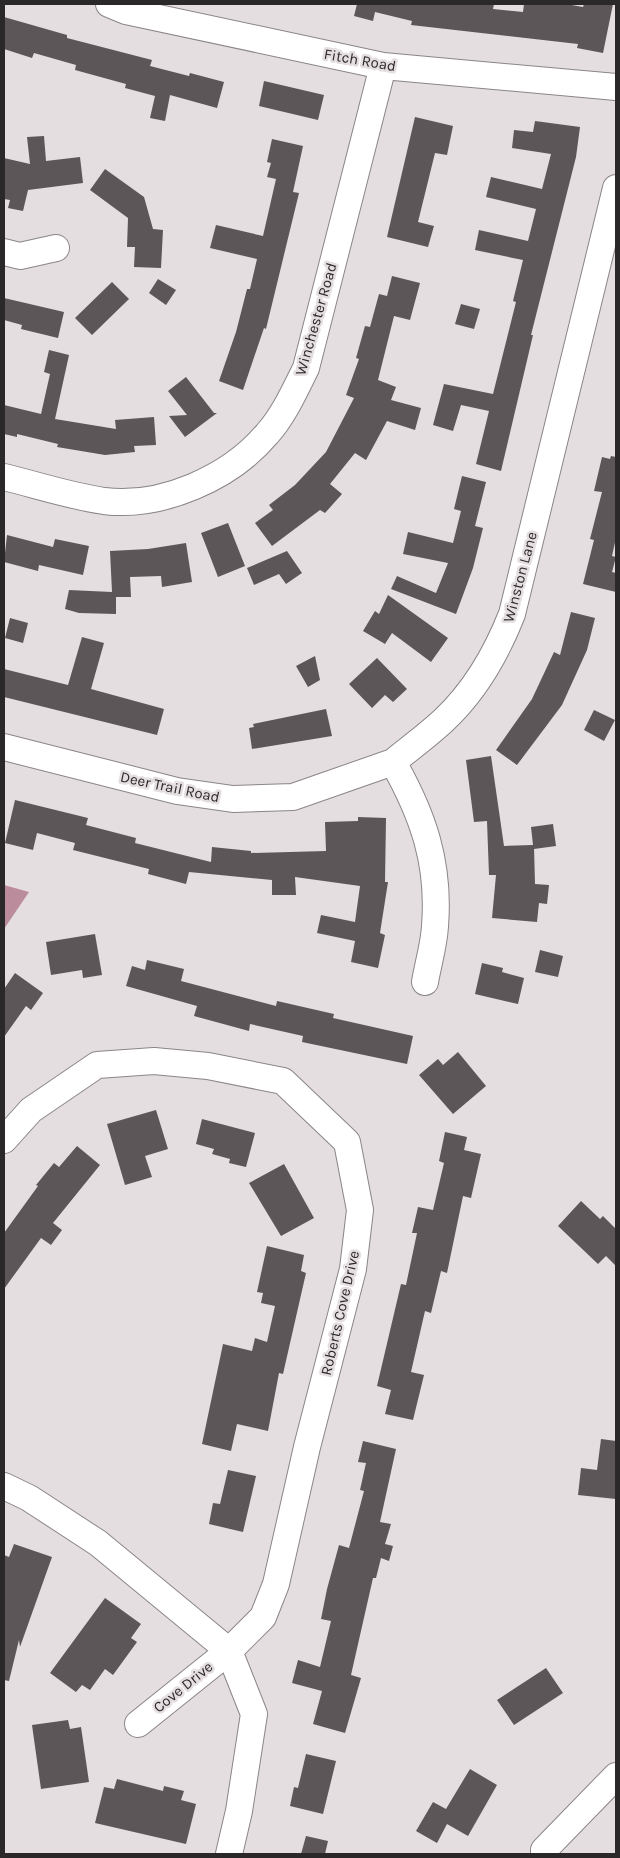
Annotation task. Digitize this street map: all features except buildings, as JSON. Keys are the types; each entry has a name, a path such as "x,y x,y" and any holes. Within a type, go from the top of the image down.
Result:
{"street":[{"name":"Fitch Road","path":"108,4 126,11 383,66 616,87"},
{"name":"Winchester Road","path":"4,477 105,501 140,500 166,496 217,474 237,461 268,432 289,402 306,368 383,66"},
{"name":"Winston Lane","path":"393,762 445,720 480,678 495,653 512,614 616,188"},
{"path":"4,252 20,256 56,248"},
{"name":"Deer Trail Road","path":"4,747 177,791 233,799 293,797 393,762"},
{"path":"393,762 414,800 425,831 434,876 435,926 425,982"},
{"name":"Roberts Cove Drive","path":"4,1140 31,1110 97,1065 154,1061 208,1066 282,1081 347,1142 360,1210 352,1269 307,1447 276,1584 263,1617 229,1651"},
{"path":"4,1486 29,1498 98,1543 229,1651 254,1714 239,1811 229,1854"},
{"name":"Cove Drive","path":"138,1724 229,1651"},
{"path":"544,1854 544,1850 616,1776"}],"shaded area":[{"path":"4,885 29,892 4,929"}]}
